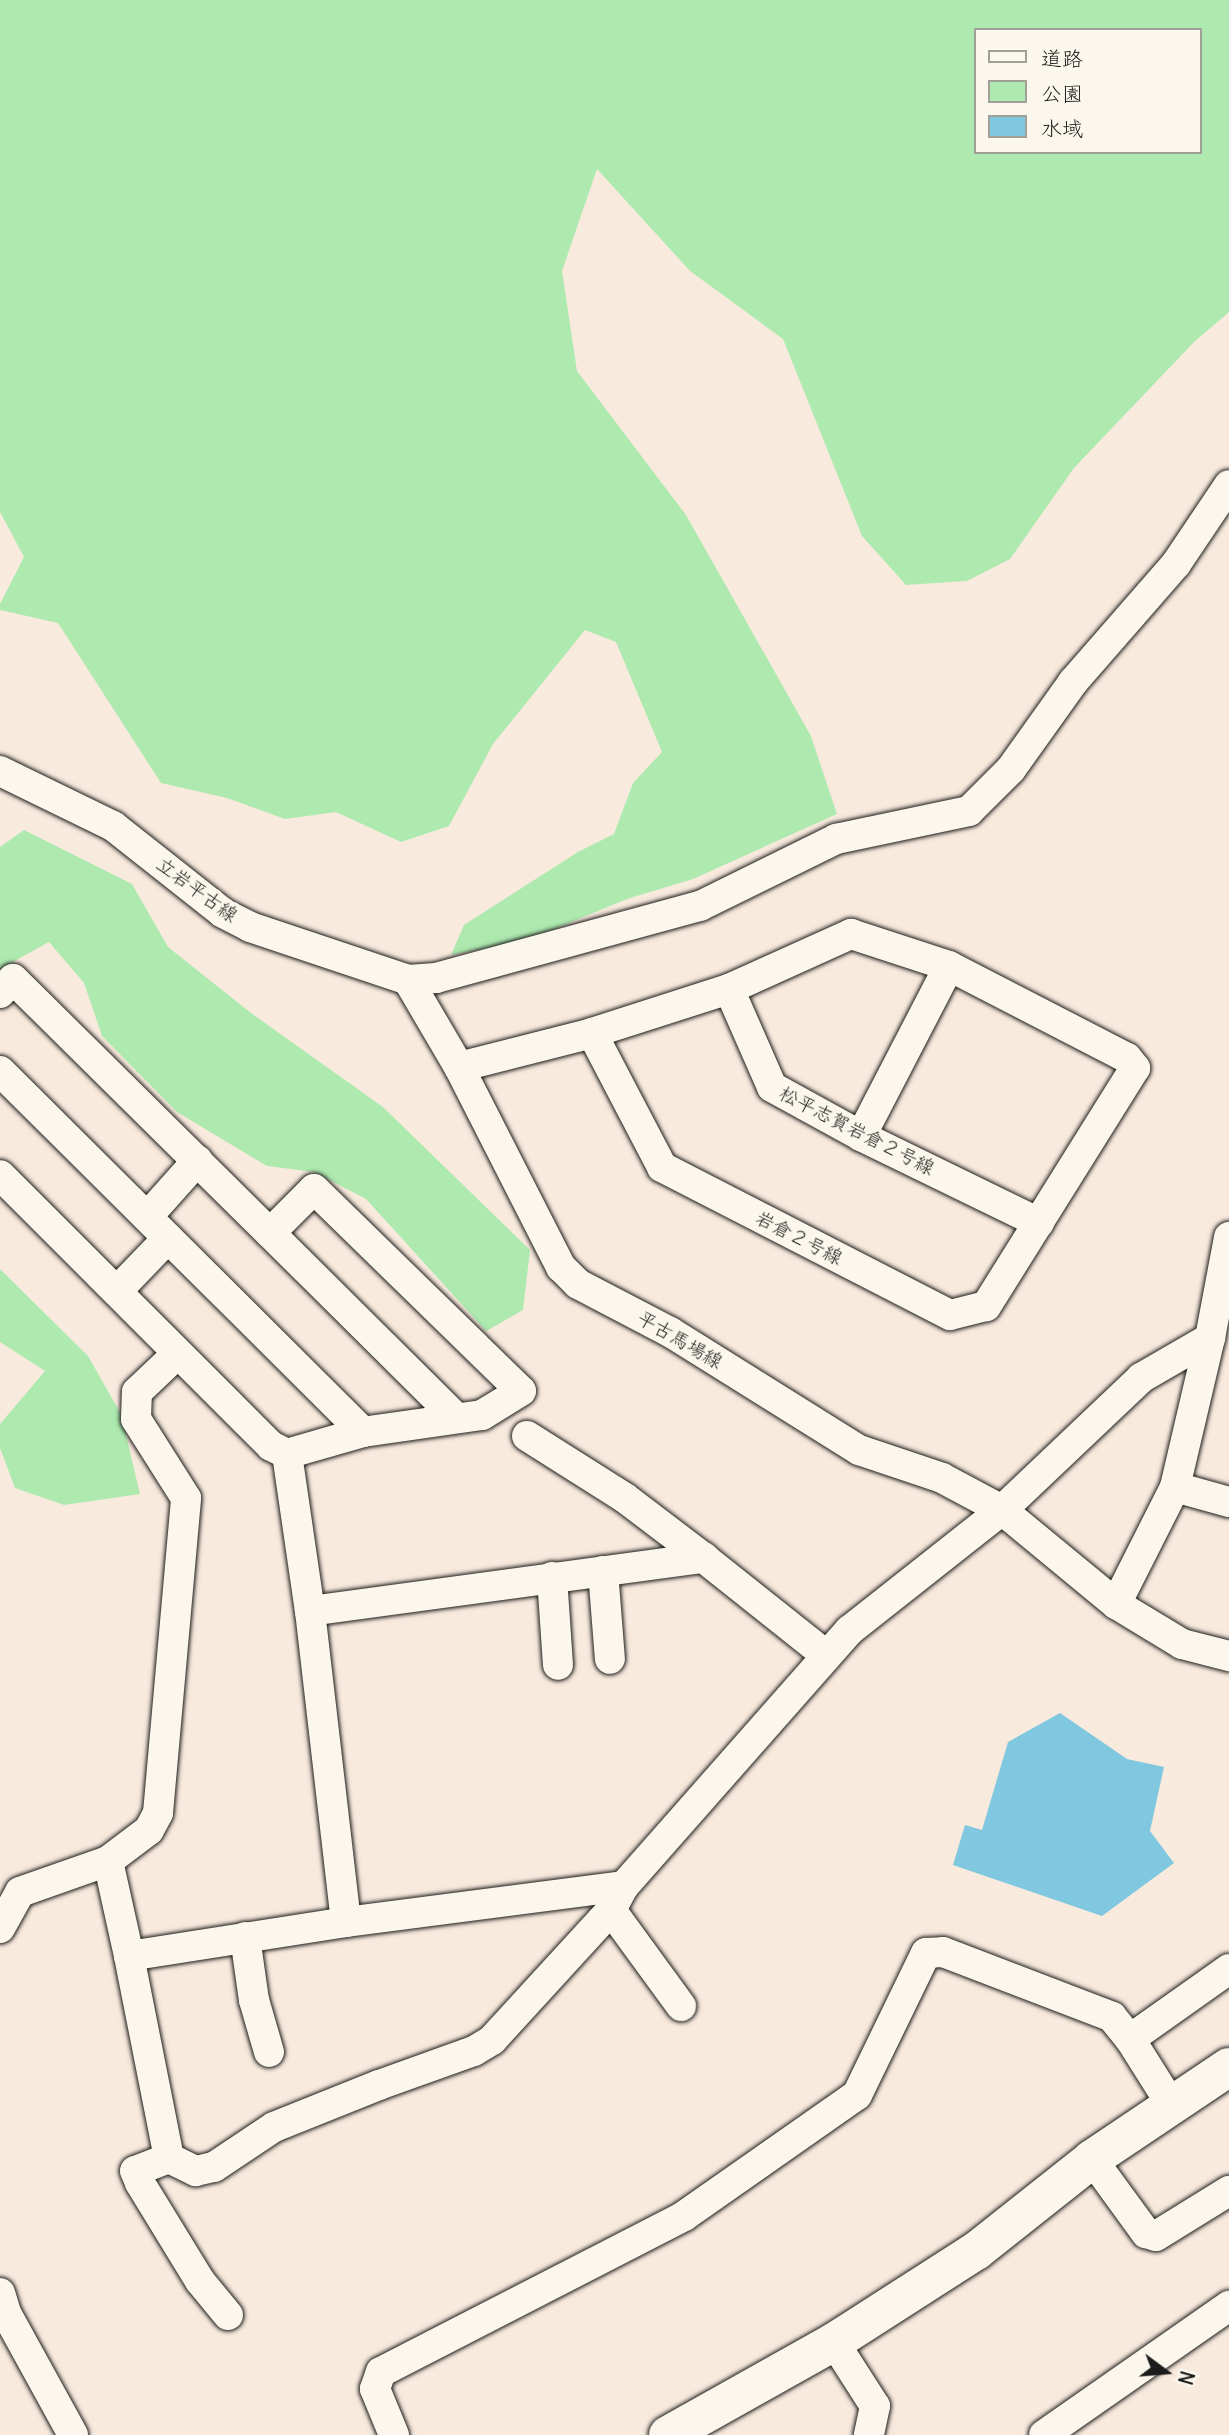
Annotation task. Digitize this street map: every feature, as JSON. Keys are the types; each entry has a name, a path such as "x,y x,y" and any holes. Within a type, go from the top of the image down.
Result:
{"street":[{"path":"408,980 436,978 700,906 836,839 969,811 1011,769 1073,682 1175,564 1229,485"},
{"name":"立岩平古線","path":"0,771 113,827 223,913 250,927 408,980"},
{"path":"459,1067 592,1033 729,989 851,934 949,966 861,1136"},
{"name":"岩倉２号線","path":"592,1033 662,1167 950,1315 986,1306 1135,1068 1127,1058 949,966"},
{"path":"0,993 13,979 455,1417"},
{"name":"平古馬場線","path":"408,980 459,1067 561,1267 578,1284 670,1332 859,1450 942,1478 1002,1510 1116,1604 1182,1644 1229,1656"},
{"name":"松平志賀岩倉２号線","path":"729,989 772,1087 861,1136 1038,1223"},
{"path":"0,1071 363,1432"},
{"path":"147,1217 198,1160"},
{"path":"0,1175 118,1290 177,1354 271,1446 287,1454 363,1432 482,1415 521,1391 314,1189 270,1233"},
{"path":"1116,1604 1175,1487 1210,1338 1229,1237"},
{"path":"118,1290 168,1238"},
{"path":"228,2315 200,2281 139,2183 135,2171 169,2158 196,2171 214,2167 274,2127 474,2051 492,2040 825,1654 850,1630 1002,1510 1141,1378 1210,1338"},
{"path":"0,1928 20,1892 108,1861 149,1829 158,1813 187,1498 136,1419 137,1392 177,1354"},
{"path":"527,1436 625,1498 825,1654"},
{"path":"287,1454 310,1611 346,1922"},
{"path":"1175,1487 1229,1502"},
{"path":"310,1611 704,1558"},
{"path":"603,1571 610,1659"},
{"path":"552,1577 558,1665"},
{"path":"108,1861 169,2158"},
{"path":"129,1956 346,1922 617,1898"},
{"path":"617,1898 681,2006"},
{"path":"245,1937 254,2000 269,2052"},
{"path":"394,2435 375,2389 381,2372 684,2216 857,2095 926,1953 943,1952 1112,2017 1130,2039 1171,2104"},
{"path":"1130,2039 1229,1969"},
{"path":"668,2435 834,2342 976,2251 1093,2160 1171,2104 1229,2067"},
{"path":"1093,2160 1146,2233 1156,2236 1229,2191"},
{"path":"0,2294 6,2313 73,2435"},
{"path":"1044,2435 1229,2306"},
{"path":"834,2342 875,2406 869,2435"}],"green space":[{"path":"0,0 1229,0 1229,312 1194,342 1074,468 1010,559 967,581 906,585 862,536 783,339 690,271 597,169 562,271 577,371 686,515 811,736 837,814 693,879 627,899 528,940 451,955 464,925 578,852 614,834 633,783 662,752 616,642 585,630 493,744 449,826 401,842 336,812 285,819 227,798 161,783 58,623 0,610 0,604 24,557 0,512"},
{"path":"24,830 132,884 168,947 251,1013 383,1107 530,1250 523,1310 486,1331 366,1199 314,1172 267,1166 177,1112 102,1036 84,983 49,942 0,969 0,847"},
{"path":"0,1269 88,1356 121,1414 140,1494 64,1505 15,1488 0,1448 0,1424 45,1371 0,1342"}],"water":[{"path":"1060,1713 1127,1759 1164,1767 1150,1831 1174,1863 1102,1916 953,1865 965,1825 982,1830 1008,1742"}]}
